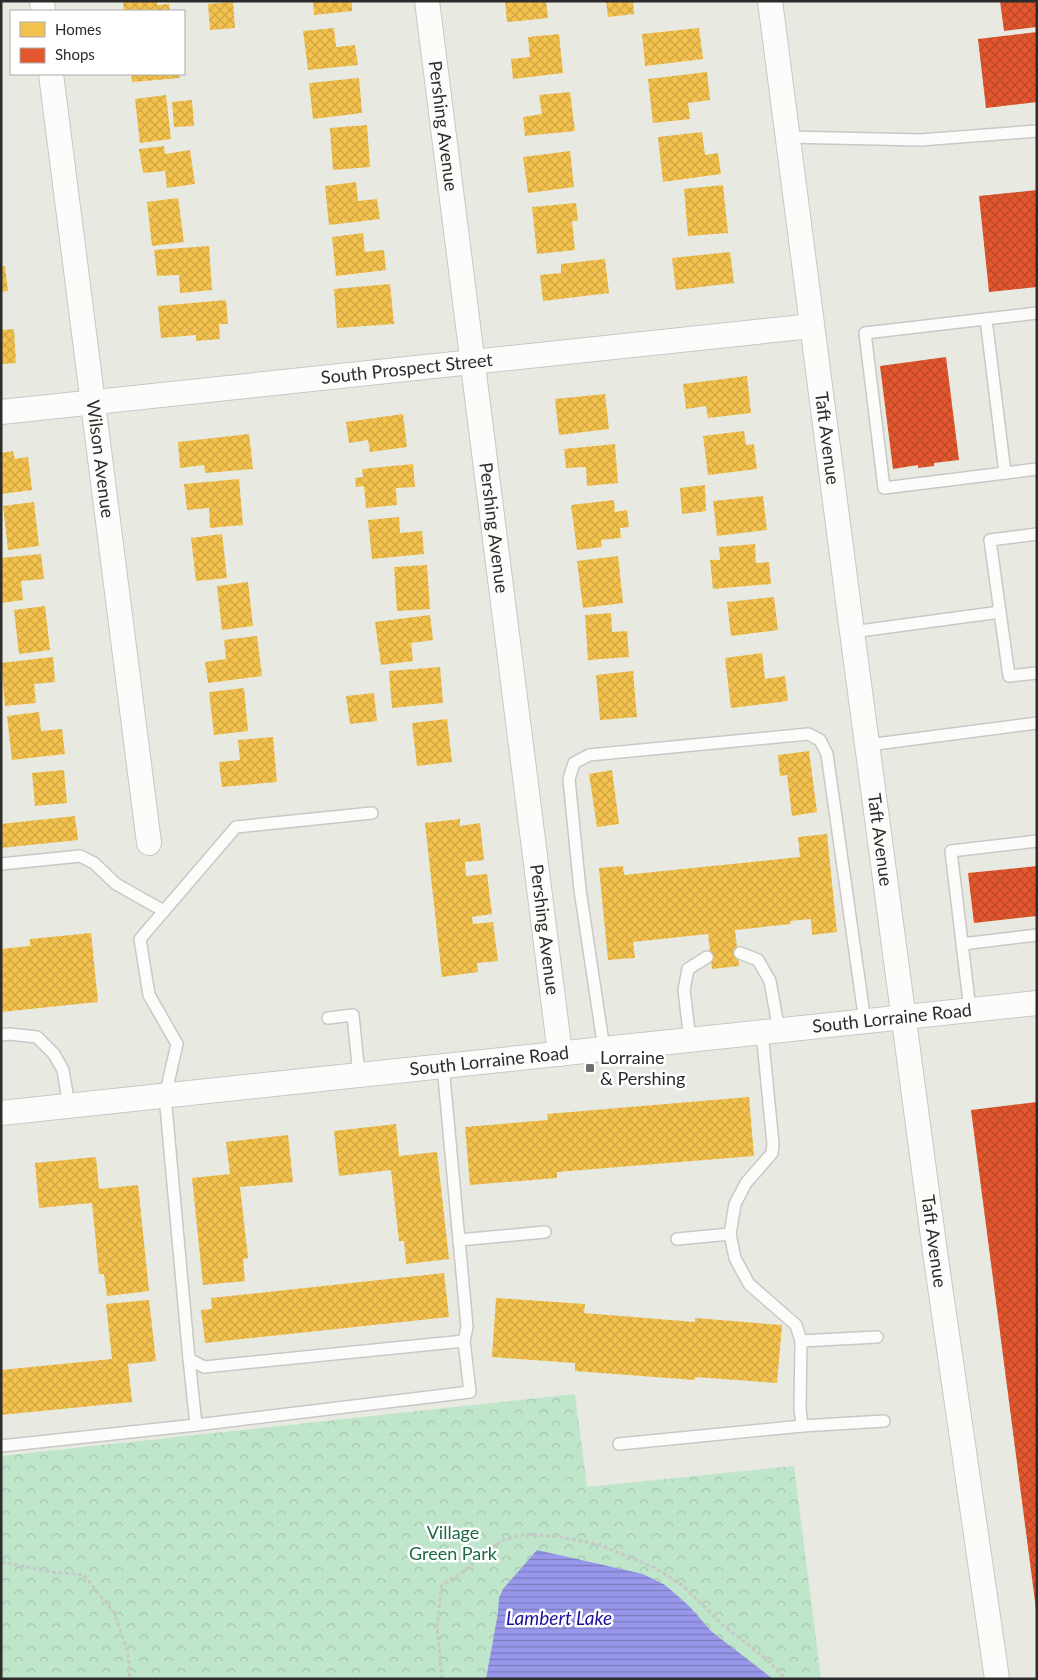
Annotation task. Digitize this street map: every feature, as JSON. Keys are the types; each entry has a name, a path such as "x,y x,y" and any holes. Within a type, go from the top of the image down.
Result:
{"street":[{"name":"Pershing Avenue","path":"427,1 560,1054"},
{"name":"Taft Avenue","path":"770,1 935,1252 997,1679"},
{"name":"Wilson Avenue","path":"51,75 149,843"},
{"name":"South Prospect Street","path":"1,412 812,326"},
{"name":"South Lorraine Road","path":"1,1113 1037,1003"}],"lane":[{"path":"788,137 920,140 1037,131"},
{"path":"1037,312 865,334 884,488 1037,469"},
{"path":"986,319 1005,473"},
{"path":"1037,534 990,540 1008,676 1037,673"},
{"path":"852,632 1000,612"},
{"path":"868,745 1037,723"},
{"path":"604,1049 580,890 569,779 574,763 589,756 808,734 820,740 827,754 865,1022"},
{"path":"196,1425 165,1096 177,1044 149,995 140,939 236,827 372,813"},
{"path":"970,1010 951,851 1037,841"},
{"path":"1,864 80,856 94,863 116,884 164,910"},
{"path":"962,944 1037,935"},
{"path":"740,953 758,960 770,981 773,1144 772,1153 746,1183 735,1204 730,1234 736,1258 749,1284 796,1324 801,1341 800,1408 802,1426"},
{"path":"690,1040 684,990 688,969 707,957"},
{"path":"328,1018 353,1015 359,1075"},
{"path":"1,1035 36,1037 54,1054 63,1070 69,1106"},
{"path":"1,1446 470,1392 464,1341 467,1327 443,1066"},
{"path":"459,1240 546,1232"},
{"path":"677,1239 730,1234"},
{"path":"801,1341 877,1337"},
{"path":"189,1359 204,1368 464,1341"},
{"path":"619,1444 802,1426 884,1421"}],"path":[{"path":"442,1679 437,1625 442,1585 463,1572 501,1541 525,1534 561,1537 600,1545 655,1568 682,1585 725,1627 764,1657 786,1679"},
{"path":"1,1562 52,1572 84,1575 114,1612 128,1652 130,1679"}],"green space":[{"name":"Village Green Park","path":"575,1394 587,1487 794,1466 821,1679 1,1679 1,1456"}],"water":[{"name":"Lambert Lake","path":"537,1550 643,1574 665,1585 688,1605 712,1632 773,1679 486,1679 499,1598 503,1589"}],"building: Homes":[{"path":"123,1 157,1 157,5 169,4 170,10 124,10"},
{"path":"313,1 352,1 352,11 314,15"},
{"path":"505,1 546,1 548,18 507,22"},
{"path":"606,1 633,1 634,14 608,17"},
{"path":"233,2 235,28 210,30 208,4"},
{"path":"334,28 336,47 355,45 358,65 308,70 303,31"},
{"path":"699,28 703,59 645,66 642,34"},
{"path":"559,34 563,73 513,79 511,59 530,57 528,37"},
{"path":"707,72 710,100 688,103 690,119 653,123 648,79"},
{"path":"131,75 180,75 180,78 132,82"},
{"path":"359,78 362,113 313,119 309,83"},
{"path":"570,92 575,131 525,136 523,117 542,114 539,95"},
{"path":"166,95 171,139 140,143 135,99"},
{"path":"192,100 194,126 174,127 172,102"},
{"path":"367,125 370,167 333,170 330,128"},
{"path":"702,132 705,155 718,153 721,174 663,182 658,137"},
{"path":"164,146 165,154 190,150 195,184 167,188 165,171 143,173 139,149"},
{"path":"570,151 574,187 528,193 523,157"},
{"path":"356,182 358,201 377,199 380,219 329,225 325,186"},
{"path":"723,185 728,233 688,236 684,189"},
{"path":"178,198 184,242 152,246 147,202"},
{"path":"576,203 578,221 572,221 575,250 537,254 532,207"},
{"path":"363,233 365,252 384,250 386,270 336,276 332,237"},
{"path":"209,246 212,290 180,293 179,275 157,276 154,250"},
{"path":"730,252 734,283 676,290 672,258"},
{"path":"605,259 609,293 543,301 540,275 561,273 561,264"},
{"path":"5,266 8,291 1,292 1,267"},
{"path":"390,284 394,324 337,328 334,289"},
{"path":"226,300 228,324 219,324 220,339 196,341 196,335 161,338 158,306"},
{"path":"14,329 16,363 1,364 1,330"},
{"path":"747,376 751,413 708,418 706,406 686,409 683,384"},
{"path":"605,394 609,429 559,435 555,399"},
{"path":"403,414 407,447 370,452 368,440 349,443 346,422"},
{"path":"744,431 746,445 754,444 757,469 708,475 703,436"},
{"path":"249,434 253,469 205,473 204,465 180,468 178,442"},
{"path":"615,444 618,483 587,486 586,467 566,468 564,449"},
{"path":"13,451 15,459 28,457 32,490 1,494 1,453"},
{"path":"413,464 415,487 396,488 397,505 366,508 364,486 356,487 355,478 363,477 362,469"},
{"path":"239,479 243,525 210,528 209,508 187,510 184,484"},
{"path":"705,485 706,511 682,514 680,488"},
{"path":"763,496 767,530 717,536 713,501"},
{"path":"614,500 615,512 627,510 629,527 620,528 621,538 601,540 602,547 577,550 571,505"},
{"path":"34,502 39,546 8,550 3,506"},
{"path":"399,517 400,533 422,531 424,554 372,559 368,520"},
{"path":"222,534 227,578 196,581 191,538"},
{"path":"755,544 756,563 769,562 771,584 713,589 710,560 720,560 719,547"},
{"path":"41,554 44,579 21,581 23,600 1,603 1,558"},
{"path":"618,556 623,603 583,608 577,561"},
{"path":"427,565 430,609 397,611 394,567"},
{"path":"248,582 253,626 222,630 217,586"},
{"path":"774,597 778,630 731,636 727,602"},
{"path":"45,606 50,650 19,654 14,610"},
{"path":"611,613 612,632 627,631 629,657 588,660 585,615"},
{"path":"430,615 433,640 411,643 413,661 381,665 375,622"},
{"path":"257,636 262,676 208,683 205,662 226,659 224,640"},
{"path":"762,653 765,679 785,676 788,701 731,708 725,658"},
{"path":"53,657 55,682 34,684 36,703 5,706 1,663"},
{"path":"440,667 443,703 392,708 389,671"},
{"path":"633,671 637,717 600,720 596,675"},
{"path":"244,688 248,731 214,735 209,692"},
{"path":"374,693 377,721 350,724 346,696"},
{"path":"39,712 41,731 62,729 65,754 12,760 7,716"},
{"path":"447,719 452,762 417,766 412,723"},
{"path":"273,737 277,782 222,787 219,762 240,760 238,740"},
{"path":"809,751 817,812 792,816 787,775 780,776 778,755"},
{"path":"64,770 67,803 35,806 32,773"},
{"path":"612,770 619,824 597,827 589,774"},
{"path":"75,816 78,840 1,848 1,824"},
{"path":"460,819 460,826 480,823 484,860 465,862 466,876 487,874 492,914 472,917 473,924 493,922 498,961 477,963 478,972 442,977 425,823"},
{"path":"827,834 837,932 812,935 811,919 790,921 791,924 735,930 739,966 712,969 708,934 633,942 635,958 608,960 599,868 623,866 624,875 800,857 798,837"},
{"path":"91,933 98,1002 1,1012 1,949 30,946 30,939"},
{"path":"749,1097 754,1156 557,1172 557,1178 470,1185 465,1127 548,1120 547,1114"},
{"path":"396,1124 399,1156 437,1152 449,1259 406,1264 404,1241 399,1241 391,1170 339,1176 334,1131"},
{"path":"288,1135 293,1182 240,1187 248,1258 243,1259 245,1281 203,1285 192,1178 230,1174 226,1142"},
{"path":"96,1157 99,1189 138,1185 149,1291 107,1296 104,1274 99,1274 92,1203 39,1208 35,1163"},
{"path":"444,1273 449,1317 205,1343 201,1310 212,1309 211,1298"},
{"path":"496,1298 585,1304 584,1313 695,1322 695,1318 782,1325 777,1383 695,1377 695,1380 575,1371 575,1363 492,1357"},
{"path":"149,1300 156,1361 128,1364 132,1402 1,1415 1,1370 112,1359 106,1304"}],"building: Shops":[{"path":"1000,1 1037,1 1037,27 1004,31"},
{"path":"1037,32 1037,102 986,108 978,39"},
{"path":"1037,190 1037,287 989,292 979,196"},
{"path":"946,357 959,460 934,463 934,466 918,468 918,465 893,469 880,366"},
{"path":"1037,866 1037,916 974,923 968,873"},
{"path":"1037,1102 1037,1609 1036,1609 971,1110"}],"place":[{"name":"Lorraine & Pershing","path":"590,1068"}]}
